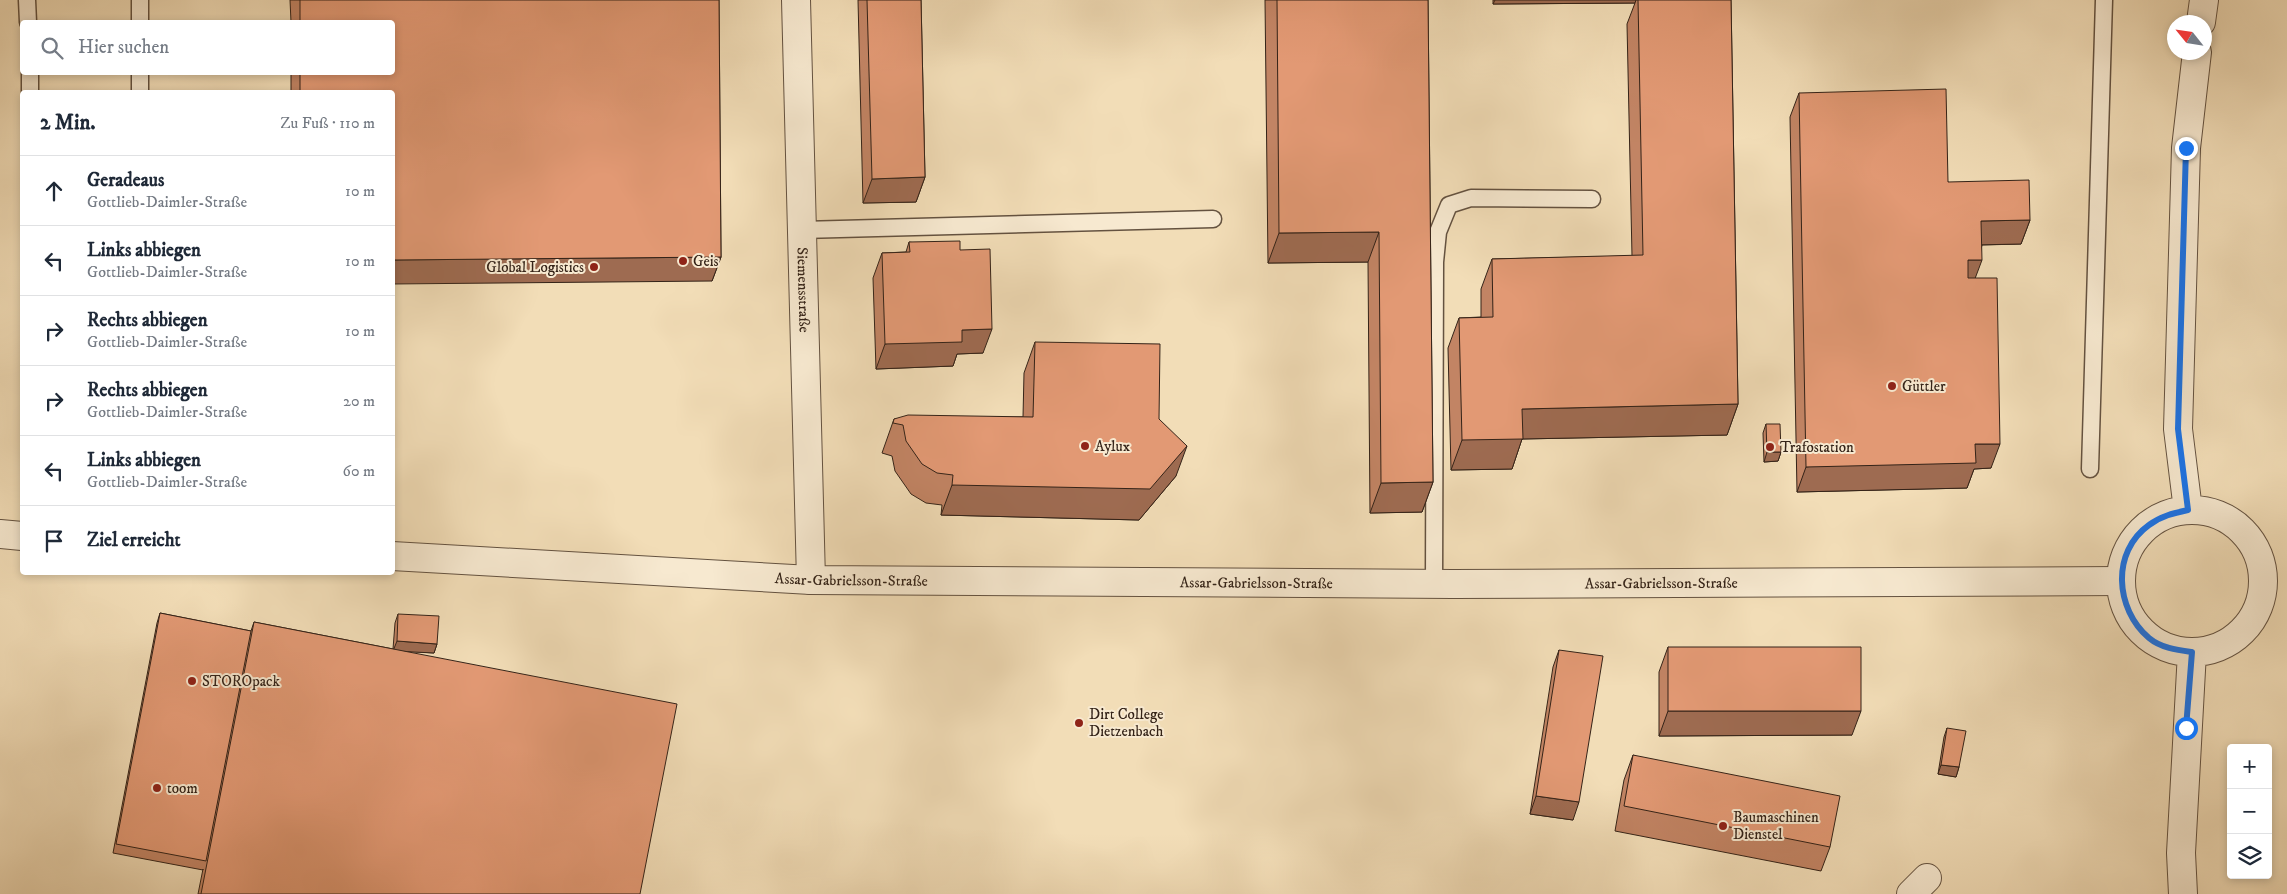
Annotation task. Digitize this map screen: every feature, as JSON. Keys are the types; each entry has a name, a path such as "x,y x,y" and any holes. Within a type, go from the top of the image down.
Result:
{"street":[{"name":"Siemensstraße","path":"796,0 811,580"},
{"path":"2202,15 2204,0"},
{"path":"2188,510 2178,429 2186,148 2196,60"},
{"path":"2188,510 2209,511 2230,520 2247,535 2258,554 2264,575 2262,598 2252,619 2242,631 2216,648 2192,652 2170,648 2150,639 2135,623 2124,603 2121,581 2124,560 2134,540 2148,525 2167,514 2188,510"},
{"path":"0,534 20,536"},
{"name":"Assar-Gabrielsson-Straße","path":"395,556 811,580 1434,584 2121,581"},
{"path":"2183,894 2181,853 2192,652"}],"lane":[{"path":"27,0 28,20"},
{"path":"140,0 140,20"},
{"path":"2090,469 2104,0"},
{"path":"30,75 30,90"},
{"path":"140,75 140,90"},
{"path":"1434,584 1435,262 1438,232 1449,205 1471,198 1592,199"},
{"path":"802,230 1213,219"}],"building":[{"path":"300,0 719,0 721,257 395,260 395,90 300,90 300,75 395,75 395,20 300,20"},
{"path":"867,0 921,0 925,177 872,179"},
{"path":"1277,0 1428,0 1433,482 1381,483 1379,232 1279,233"},
{"path":"1638,0 1731,0 1738,404 1522,409 1523,439 1462,440 1459,318 1493,317 1492,259 1643,255"},
{"name":"Güttler","path":"1946,89 1948,182 2029,180 2030,220 1981,221 1982,260 1968,260 1968,278 1997,278 2000,444 1975,444 1976,463 1806,467 1799,93"},
{"path":"960,241 960,250 990,249 992,329 962,330 962,342 885,344 882,253 910,252 909,242"},
{"name":"Aylux","path":"1035,342 1160,344 1159,419 1187,446 1150,489 952,485 953,475 937,473 922,464 906,441 903,425 893,423 894,419 908,415 1033,417"},
{"path":"1766,424 1780,424 1781,452 1767,452"},
{"path":"160,613 251,631 206,861 116,844"},
{"path":"398,614 439,616 437,644 397,641"},
{"path":"254,622 677,704 640,894 201,894"},
{"path":"1668,647 1861,647 1861,711 1668,711"},
{"path":"1559,650 1603,656 1579,802 1536,796"},
{"path":"1947,728 1966,731 1959,767 1941,765"},
{"path":"1633,755 1840,796 1830,847 1624,806"}],"place":[{"name":"Geis","path":"683,261"},
{"name":"Global Logistics","path":"594,267"},
{"name":"Güttler","path":"1892,386"},
{"name":"Aylux","path":"1085,446"},
{"name":"Trafostation","path":"1770,447"},
{"name":"STOROpack","path":"192,681"},
{"name":"Dirt College Dietzenbach","path":"1079,723"},
{"name":"toom","path":"157,788"},
{"name":"Baumaschinen Dienstel","path":"1723,826"}],"route":[{"path":"2186,148 2178,429 2188,510 2167,514 2148,525 2134,540 2124,560 2121,581 2124,603 2135,623 2150,639 2170,648 2192,652 2186,728"}]}
